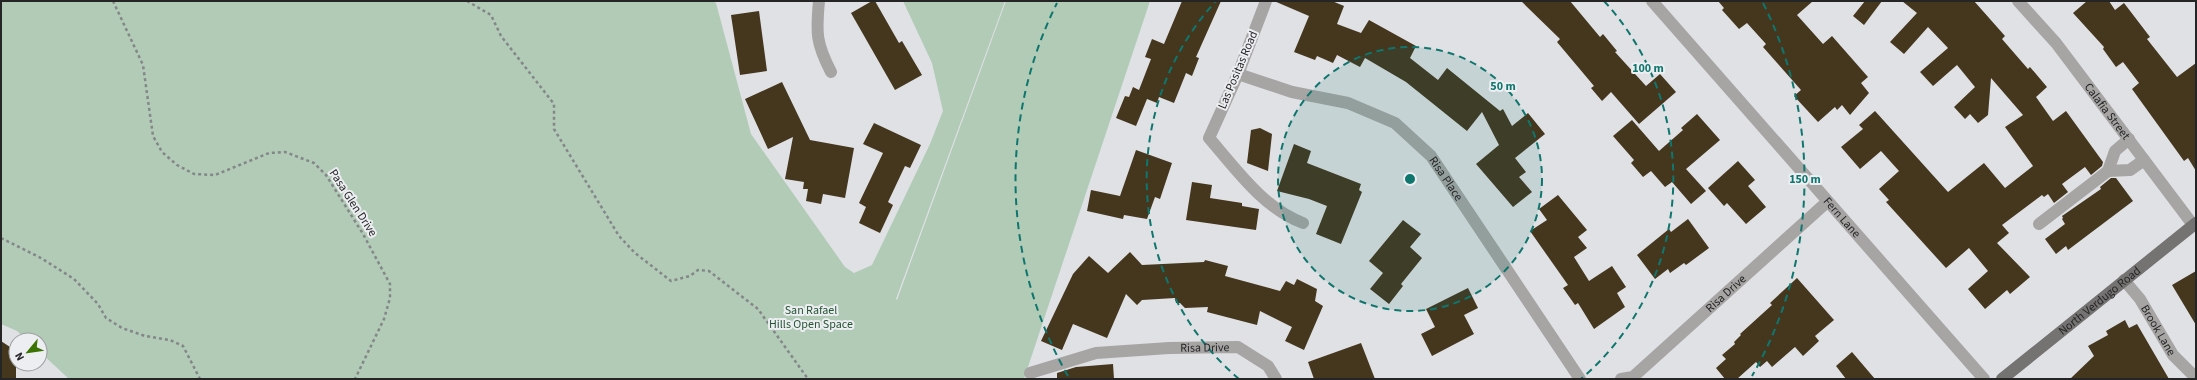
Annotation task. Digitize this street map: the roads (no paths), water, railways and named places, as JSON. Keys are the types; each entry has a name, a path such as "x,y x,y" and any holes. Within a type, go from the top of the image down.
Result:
{"main road":[{"name":"North Verdugo Road","path":"2002,379 2195,224"}],"street":[{"path":"819,1 816,30 820,50 831,72"},
{"name":"Las Positas Road","path":"1266,1 1238,74 1209,138 1272,207 1287,217 1303,223"},
{"name":"Fern Lane","path":"1652,1 1984,379"},
{"name":"Calafia Street","path":"2018,1 2056,43 2144,160 2195,224"},
{"name":"Risa Place","path":"1238,74 1292,92 1348,103 1395,123 1431,156 1580,379"},
{"path":"2039,224 2108,171 2115,151 2129,139"},
{"path":"2108,171 2130,170 2144,160"},
{"name":"Risa Drive","path":"1621,379 1633,377 1827,202"},
{"name":"Brook Lane","path":"2124,280 2140,298 2173,355 2196,378"},
{"name":"Risa Drive","path":"1030,373 1096,353 1169,348 1238,346 1268,366 1276,379"}],"park label":[{"name":"San Rafael Hills Open Space","path":"811,317"}]}
